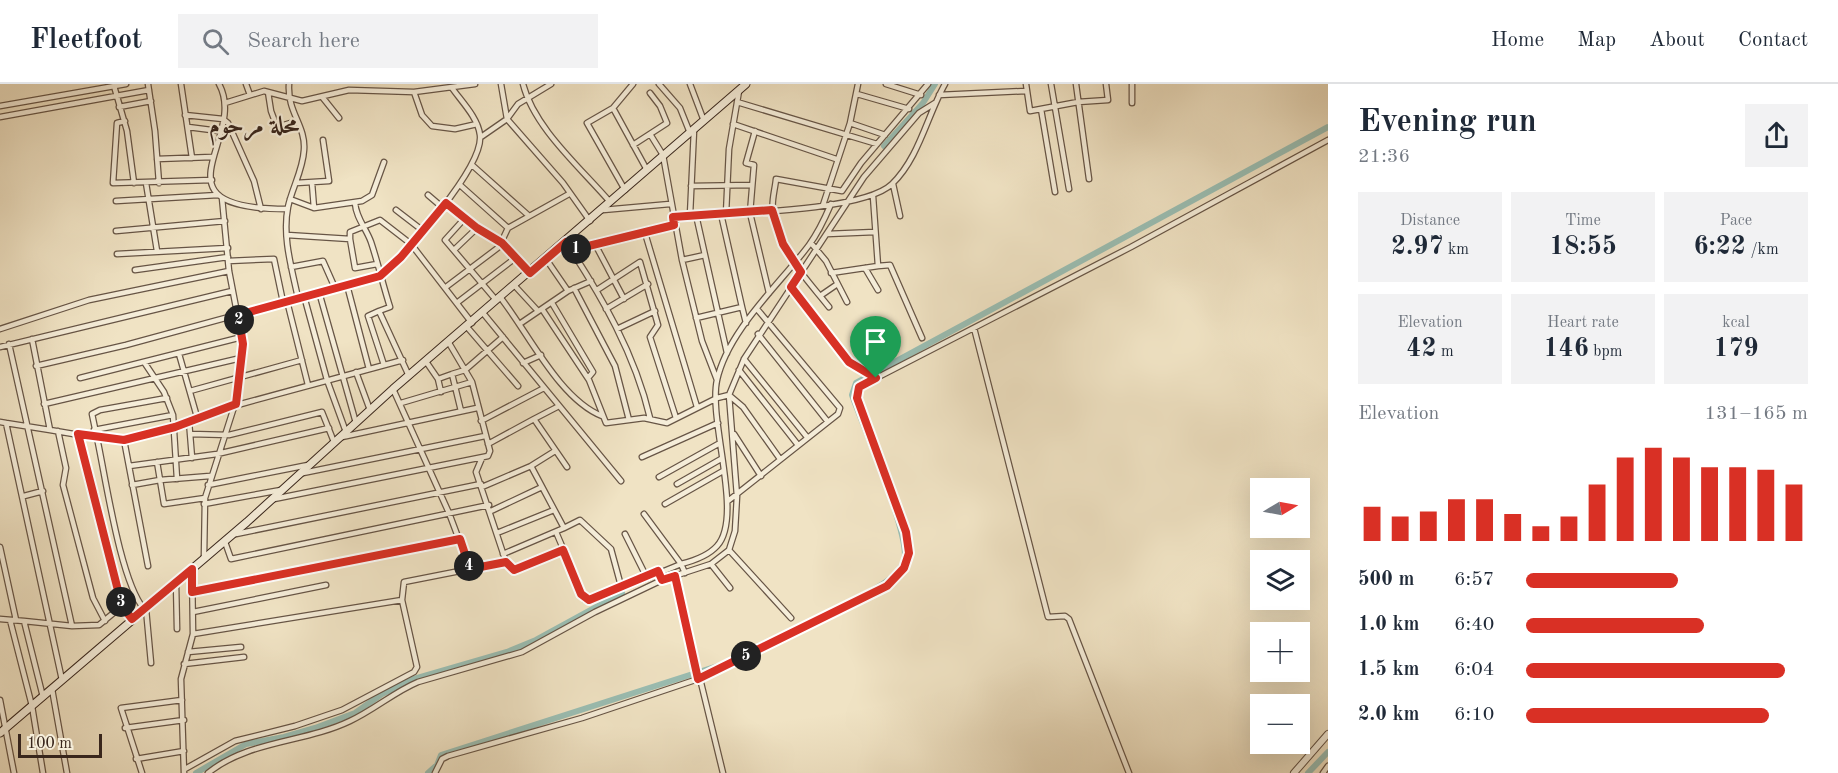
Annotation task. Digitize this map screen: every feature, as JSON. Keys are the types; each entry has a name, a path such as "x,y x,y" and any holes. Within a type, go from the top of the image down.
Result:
{"main road":[{"path":"3,730 225,542 393,389 427,363 603,210 704,121 736,89 746,84"}],"street":[{"path":"0,106 126,84"},
{"path":"182,84 192,158"},
{"path":"204,559 205,501 217,454 236,404 242,337 229,271 225,221 220,197 212,180 213,157 225,102 219,84"},
{"path":"246,84 250,95"},
{"path":"263,84 276,127 297,121"},
{"path":"289,84 288,98 297,121 304,150 287,209 287,235 298,298"},
{"path":"225,102 266,92 302,101 350,90 414,92 475,84"},
{"path":"501,84 507,119 563,183 569,195 590,221"},
{"path":"523,84 526,99 546,129 610,202"},
{"path":"481,137 507,119 513,109 526,99 551,84"},
{"path":"625,190 587,123 613,108 633,84"},
{"path":"659,84 670,100 680,108 692,131 690,215"},
{"path":"690,84 704,121"},
{"path":"823,205 836,159 850,123 858,84"},
{"path":"886,84 921,95"},
{"path":"717,381 728,354 746,323 811,243 842,191 876,145 921,95 928,84"},
{"path":"673,217 750,213 849,202 873,196 893,183 908,162 945,84"},
{"path":"999,84 999,92"},
{"path":"1026,84 1029,111 1078,102 1108,100 1106,84"},
{"path":"1051,84 1069,189"},
{"path":"1076,84 1089,178"},
{"path":"1132,84 1132,103"},
{"path":"114,86 124,121 134,183"},
{"path":"0,117 116,97 148,87 159,183"},
{"path":"36,366 380,276 401,257 460,185 472,165 481,137 477,124 452,88"},
{"path":"736,89 737,102 723,214 746,323"},
{"path":"939,95 1026,91"},
{"path":"414,92 422,115 432,126 455,129 477,124"},
{"path":"633,145 667,123 660,106 650,93"},
{"path":"857,94 909,109"},
{"path":"323,98 339,118"},
{"path":"660,106 670,100"},
{"path":"119,106 151,101"},
{"path":"737,102 876,145 883,154"},
{"path":"208,773 241,753 351,721 402,689 418,682 522,652 595,612 662,580 711,564 729,550 735,531 737,496 734,434 729,395 744,358 767,320 818,250 864,177 919,113 935,103"},
{"path":"613,108 647,170"},
{"path":"1041,109 1055,192"},
{"path":"185,115 223,119"},
{"path":"223,119 236,139 257,190 261,209"},
{"path":"124,121 117,123 112,182 159,183 212,180"},
{"path":"850,123 885,135"},
{"path":"733,124 836,159"},
{"path":"188,127 219,131"},
{"path":"755,131 746,163 754,165 750,213 769,293"},
{"path":"556,532 585,600 594,599 621,586 647,578 658,571 702,556 718,544 724,534 728,501 721,459 717,381 696,318 682,260 670,204 663,155 650,134"},
{"path":"296,183 329,181 323,140"},
{"path":"435,773 442,759 448,756 582,718 697,676 887,586 904,568 909,553 906,532 857,398 859,387 1328,140"},
{"path":"157,159 213,157"},
{"path":"290,199 315,208 355,203 372,195 384,162"},
{"path":"472,165 528,215"},
{"path":"829,307 794,264 779,235 772,210 776,179 842,191"},
{"path":"146,183 157,251"},
{"path":"312,183 315,208"},
{"path":"691,186 727,183 752,184"},
{"path":"893,183 900,216"},
{"path":"460,185 508,228"},
{"path":"428,195 502,243 514,259 530,273"},
{"path":"446,287 502,243 508,228 528,215 569,195"},
{"path":"873,196 878,266"},
{"path":"116,201 220,197 240,206 287,209"},
{"path":"355,203 358,218 365,227 390,307 368,316 384,365"},
{"path":"603,210 670,204"},
{"path":"396,210 422,230"},
{"path":"696,215 728,354"},
{"path":"465,218 445,240 482,285 521,323 541,355 568,390 609,424 650,418 664,423 717,398 729,395"},
{"path":"377,264 355,268 350,232 380,220 411,244 458,303 486,351 518,386"},
{"path":"116,231 225,221"},
{"path":"572,250 674,225"},
{"path":"454,250 477,228"},
{"path":"827,234 875,232"},
{"path":"645,233 697,407"},
{"path":"287,235 350,239"},
{"path":"566,242 597,290 637,369 650,418"},
{"path":"811,243 818,250 847,302"},
{"path":"595,244 624,298"},
{"path":"117,254 228,248"},
{"path":"682,260 705,255"},
{"path":"135,270 228,259 274,260 308,385"},
{"path":"458,303 514,259"},
{"path":"546,259 568,291"},
{"path":"291,267 323,261 335,288"},
{"path":"597,290 640,262 648,284 658,327 650,337 676,418"},
{"path":"831,273 891,266 922,338"},
{"path":"865,268 878,290"},
{"path":"0,329 89,300 229,271"},
{"path":"521,323 568,291 591,281"},
{"path":"606,309 648,284"},
{"path":"346,285 369,369"},
{"path":"514,285 540,310 588,378 602,416"},
{"path":"820,296 836,285"},
{"path":"791,287 849,362 876,378"},
{"path":"574,288 615,366 629,420"},
{"path":"0,347 232,291"},
{"path":"319,292 341,377 356,423"},
{"path":"304,296 327,380 346,432"},
{"path":"552,303 593,372 588,378"},
{"path":"696,318 742,307"},
{"path":"728,501 838,414 840,408 757,309"},
{"path":"379,311 409,376"},
{"path":"617,329 655,311"},
{"path":"483,313 621,481"},
{"path":"974,328 1048,617 1065,616 1070,619 1129,773"},
{"path":"758,334 828,422"},
{"path":"80,378 242,337"},
{"path":"438,379 465,370 503,337"},
{"path":"32,339 50,430"},
{"path":"272,499 490,455 472,382 449,343"},
{"path":"9,344 72,626"},
{"path":"179,354 197,417"},
{"path":"523,363 541,355"},
{"path":"44,404 241,358"},
{"path":"744,358 807,437"},
{"path":"190,391 302,360"},
{"path":"62,680 24,496 3,422 97,438 124,440 175,427 236,404 403,360"},
{"path":"144,362 167,398 173,415 177,479"},
{"path":"427,363 438,379 441,392"},
{"path":"739,370 798,445"},
{"path":"356,372 370,410"},
{"path":"452,374 462,411"},
{"path":"401,403 472,382"},
{"path":"481,421 544,388"},
{"path":"393,389 449,513 470,569"},
{"path":"729,395 742,407 780,459"},
{"path":"150,663 145,608 135,597 127,571 92,414 97,411 167,398"},
{"path":"488,444 559,406"},
{"path":"190,434 224,435 322,412 336,440 477,408"},
{"path":"94,430 173,415"},
{"path":"534,419 567,467"},
{"path":"189,421 192,458"},
{"path":"642,457 718,423"},
{"path":"129,466 217,454 329,428"},
{"path":"58,431 66,468 64,488 93,598 105,621"},
{"path":"78,434 122,606 132,619"},
{"path":"734,434 761,476"},
{"path":"300,473 485,436"},
{"path":"124,440 148,566"},
{"path":"660,477 720,443"},
{"path":"233,534 482,486 531,466 555,451"},
{"path":"482,458 476,470 506,562 514,570 563,550"},
{"path":"677,484 721,459"},
{"path":"157,462 164,504 205,501 281,490"},
{"path":"208,485 309,465"},
{"path":"531,466 564,528"},
{"path":"665,504 723,471"},
{"path":"132,485 210,476"},
{"path":"225,542 231,559 449,513 490,508 542,487"},
{"path":"24,496 43,491"},
{"path":"497,533 554,510"},
{"path":"644,514 681,564 685,573"},
{"path":"503,554 580,520 609,546 621,586"},
{"path":"625,534 647,578"},
{"path":"192,592 460,539"},
{"path":"0,547 43,773"},
{"path":"729,550 791,618"},
{"path":"192,569 193,634 184,664 182,700 185,771 235,741 295,726 342,710 414,672 417,663 402,600 406,581 506,562"},
{"path":"711,564 730,588"},
{"path":"658,571 662,580"},
{"path":"675,576 697,676 723,773"},
{"path":"176,582 177,629"},
{"path":"193,612 326,585"},
{"path":"193,634 402,600"},
{"path":"0,619 95,626 105,621 122,606"},
{"path":"24,621 43,697"},
{"path":"188,652 241,647"},
{"path":"184,664 244,657"},
{"path":"52,689 67,773"},
{"path":"0,699 3,730 14,773"},
{"path":"142,773 125,728 121,708 182,700"},
{"path":"125,728 184,720"},
{"path":"1294,773 1328,734"},
{"path":"136,759 184,751"},
{"path":"1323,773 1328,766"}],"waterway":[{"path":"884,146 923,103 935,84"},
{"path":"846,604 887,581 904,561 901,530 894,506 852,395 856,383 1328,127"},
{"path":"196,773 246,744 315,728 355,713 382,694 414,679 507,652 536,640 622,593"},
{"path":"428,773 437,765 441,755 727,663"},
{"path":"1308,773 1328,752"}],"district":[{"name":"محلة مرحوم","path":"254,125"}],"route":[{"path":"446,203 488,236 502,243 514,259 530,273 566,242 572,250 674,225 673,217 772,210 783,244 801,272 791,287 844,357 851,364 876,378 859,387 856,393 906,532 909,553 900,575 887,586 698,679 675,576 662,580 658,571 612,592 585,600 563,550 514,570 510,569 506,562 470,569 460,539 192,592 192,569 132,619 122,606 78,434 124,440 175,427 236,404 243,344 238,315 380,276 401,257 446,203"}]}
